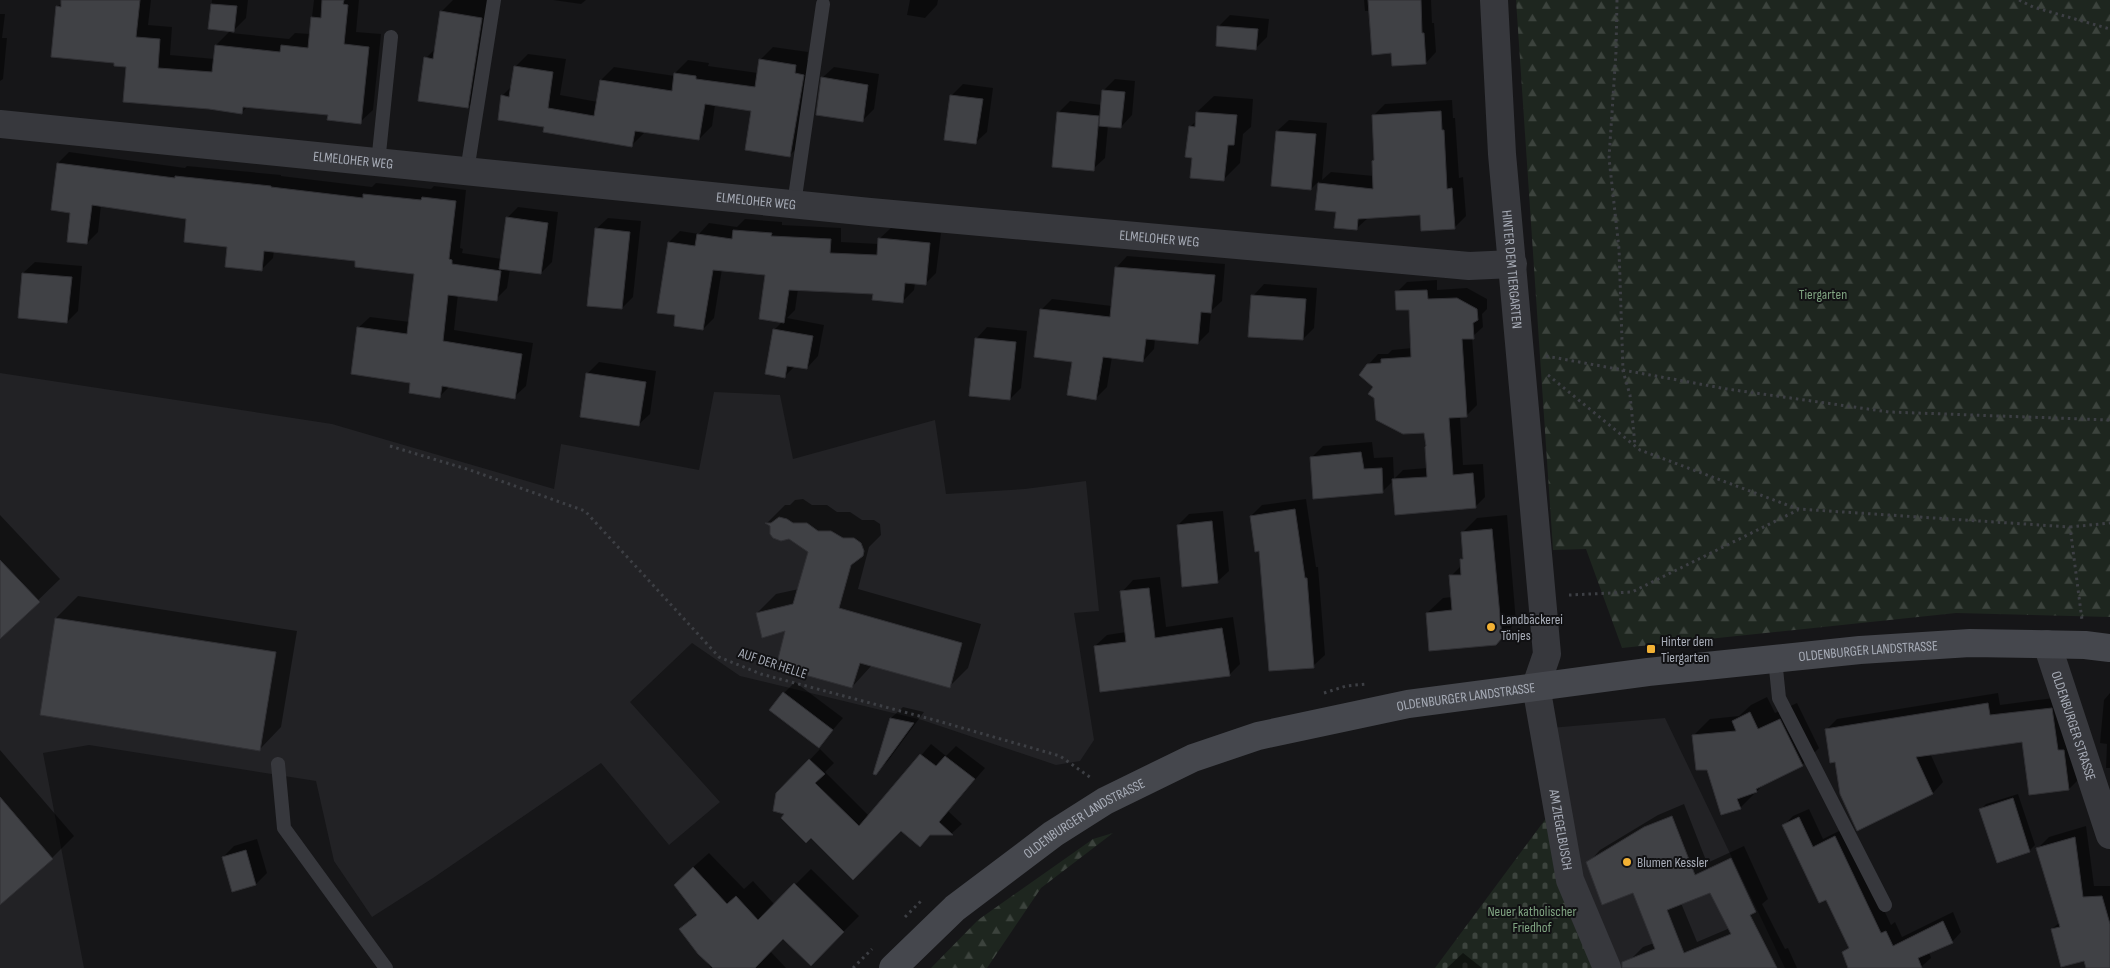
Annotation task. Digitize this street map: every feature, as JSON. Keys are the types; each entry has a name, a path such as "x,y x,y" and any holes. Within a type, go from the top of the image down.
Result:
{"main road":[{"name":"OLDENBURGER LANDSTRASSE","path":"893,968 955,908 1052,834 1104,801 1193,758 1258,736 1408,704 1536,686 1775,659 1860,650 1970,643 2098,646"}],"street":[{"name":"HINTER DEM TIERGARTEN","path":"1494,0 1502,154 1513,264 1518,351 1547,654 1536,686"},
{"name":"ELMELOHER WEG","path":"0,124 794,204 1469,266 1513,264"},
{"name":"OLDENBURGER STRASSE","path":"2047,644 2110,835"},
{"name":"AM ZIEGELBUSCH","path":"1536,686 1570,880 1607,968"}],"lane":[{"path":"467,171 494,0"},
{"path":"794,204 823,4"},
{"path":"378,163 391,37"},
{"path":"1775,659 1779,698 1885,905"},
{"path":"278,764 284,828 386,968"}],"path":[{"path":"1616,0 1616,52 1609,158 1619,249 1623,371 1630,395 1635,446"},
{"path":"2019,0 2033,8 2110,29"},
{"path":"1518,351 1727,389 1889,412 2110,420"},
{"path":"1518,351 1640,450 1798,510 2070,527 2110,523"},
{"name":"AUF DER HELLE","path":"390,446 470,470 585,511 719,657 761,674 1060,756 1093,780 1104,801"},
{"path":"1541,597 1632,592 1798,510"},
{"path":"2070,527 2098,646"}],"shaded area":[{"path":"0,373 332,424 554,489 561,444 699,470 714,392 780,395 793,459 935,420 946,494 1025,489 1086,481 1099,611 1074,613 1094,740 1080,761 1056,765 922,720 740,676 692,643 630,702 720,802 669,845 601,763 433,878 372,917 334,861 316,781 89,745 43,753 84,968 0,968"},
{"path":"1665,718 1785,968 1617,968 1573,860 1550,728"}],"green space":[{"name":"Tiergarten","path":"1516,0 2110,0 2110,617 1956,613 1622,648 1586,549 1553,550"},
{"name":"Neuer katholischer Friedhof","path":"1547,817 1603,968 1435,968"},
{"path":"1113,833 1041,888 987,968 931,968 978,920 1093,839"}],"building":[{"path":"61,0 140,0 136,37 160,39 158,68 212,72 215,45 280,52 281,45 308,48 311,17 321,18 322,0 344,0 343,4 348,5 344,44 369,47 361,124 327,120 328,115 243,107 242,114 209,109 123,102 126,67 114,66 114,63 51,57 56,6 61,7"},
{"path":"1368,0 1421,0 1422,33 1424,33 1426,64 1392,66 1391,53 1372,55"},
{"path":"211,4 237,6 234,32 208,29"},
{"path":"440,11 482,18 468,108 418,101 424,57 433,59"},
{"path":"1217,26 1258,29 1256,50 1216,46"},
{"path":"759,59 796,65 795,73 804,75 790,157 745,150 751,111 705,104 699,140 635,131 632,147 543,132 544,127 498,120 501,95 509,97 514,66 553,72 548,108 594,116 600,80 672,91 674,73 696,76 696,79 755,87"},
{"path":"821,77 868,85 863,122 816,115"},
{"path":"1102,90 1125,92 1121,128 1099,126"},
{"path":"950,95 983,99 976,144 944,140"},
{"path":"1441,111 1442,130 1444,130 1447,189 1452,188 1455,229 1421,231 1420,215 1358,219 1357,230 1334,228 1336,212 1315,210 1318,183 1373,189 1372,115"},
{"path":"1057,112 1099,116 1094,171 1052,167"},
{"path":"1196,112 1237,115 1234,145 1228,145 1224,181 1190,178 1192,158 1185,157 1189,126 1195,127"},
{"path":"1276,131 1316,134 1311,190 1271,186"},
{"path":"57,163 363,198 363,194 421,200 422,197 456,201 449,259 452,260 452,264 501,271 497,301 448,295 443,341 522,354 515,399 442,386 440,398 409,393 410,383 351,374 357,327 407,334 414,274 355,267 355,261 264,251 262,271 225,267 227,247 184,242 186,219 92,205 87,244 67,242 70,213 51,210"},
{"path":"506,217 548,223 541,274 499,269"},
{"path":"595,228 630,232 622,309 587,306"},
{"path":"733,230 772,233 771,236 831,239 830,253 877,255 878,238 930,243 926,285 905,283 903,303 872,300 873,294 789,290 784,323 759,319 765,275 713,270 703,330 674,326 675,315 657,313 668,242 695,246 697,234 732,239"},
{"path":"1115,267 1215,275 1211,313 1201,312 1198,344 1146,339 1143,362 1103,357 1096,400 1067,395 1072,362 1034,357 1040,309 1110,317"},
{"path":"22,273 72,277 67,323 18,318"},
{"path":"1427,290 1428,299 1457,298 1477,309 1478,320 1473,323 1474,339 1462,339 1467,417 1449,418 1453,475 1473,473 1476,508 1395,515 1392,479 1427,477 1424,433 1403,434 1376,420 1374,398 1368,394 1373,387 1359,375 1367,364 1381,363 1381,359 1411,357 1409,310 1396,310 1395,291"},
{"path":"1251,295 1306,299 1303,340 1248,337"},
{"path":"773,329 813,336 807,369 787,366 785,378 765,374"},
{"path":"975,338 1016,342 1010,400 969,396"},
{"path":"586,373 646,382 639,426 580,417"},
{"path":"1361,452 1364,469 1382,468 1383,493 1313,499 1310,457"},
{"path":"1295,509 1305,578 1307,578 1314,668 1269,671 1259,551 1255,552 1250,516"},
{"path":"779,517 793,523 807,523 818,531 831,531 843,538 854,538 861,543 864,551 863,556 851,565 839,608 962,643 950,688 860,663 852,688 776,667 785,631 762,638 756,613 793,604 808,552 789,539 781,541 773,538 770,534 770,526 765,523 771,523"},
{"path":"1212,521 1218,583 1182,587 1177,525"},
{"path":"1492,529 1502,638 1496,645 1429,651 1426,613 1452,610 1449,575 1461,575 1460,559 1463,559 1461,532"},
{"path":"0,560 40,602 0,639"},
{"path":"1149,588 1155,638 1222,628 1230,676 1100,692 1094,646 1126,642 1120,591"},
{"path":"55,618 276,652 260,751 40,715"},
{"path":"783,692 833,730 819,748 769,710"},
{"path":"1988,703 1990,715 2052,708 2058,750 2064,750 2069,790 2029,795 2022,742 1916,757 1933,794 1857,831 1840,794 1835,762 1830,763 1825,729"},
{"path":"1750,712 1758,729 1780,719 1803,766 1756,789 1757,792 1737,799 1741,809 1721,815 1707,770 1696,770 1692,735 1736,731 1732,721"},
{"path":"890,718 914,723 876,775 873,774"},
{"path":"920,754 936,766 945,756 975,779 939,822 953,835 930,835 920,847 901,831 853,880 811,838 806,843 781,818 784,814 773,811 776,793 809,759 825,774 815,783 859,826"},
{"path":"0,797 53,859 0,905"},
{"path":"2013,798 2030,852 1997,863 1979,809"},
{"path":"1672,816 1695,875 1731,858 1756,912 1750,915 1777,968 1622,968 1622,962 1655,949 1633,893 1602,905 1586,862 1644,827","holes":["1710,893 1731,934 1684,953 1667,910"]},
{"path":"1799,817 1813,847 1835,836 1881,933 1886,931 1893,946 1943,921 1953,943 1918,958 1922,968 1848,968 1842,952 1849,948 1826,900 1819,903 1782,825"},
{"path":"2075,837 2083,897 2102,896 2110,924 2110,968 2086,968 2084,961 2061,967 2051,929 2060,927 2036,848"},
{"path":"246,850 256,885 232,892 222,857"},
{"path":"693,867 727,904 736,896 758,920 794,883 844,932 811,966 783,939 755,968 713,968 698,954 679,929 697,915 674,885"}],"place":[{"name":"Landbäckerei Tönjes","path":"1491,627"},
{"name":"Hinter dem Tiergarten","path":"1651,649"},
{"name":"Blumen Kessler","path":"1627,862"}]}
